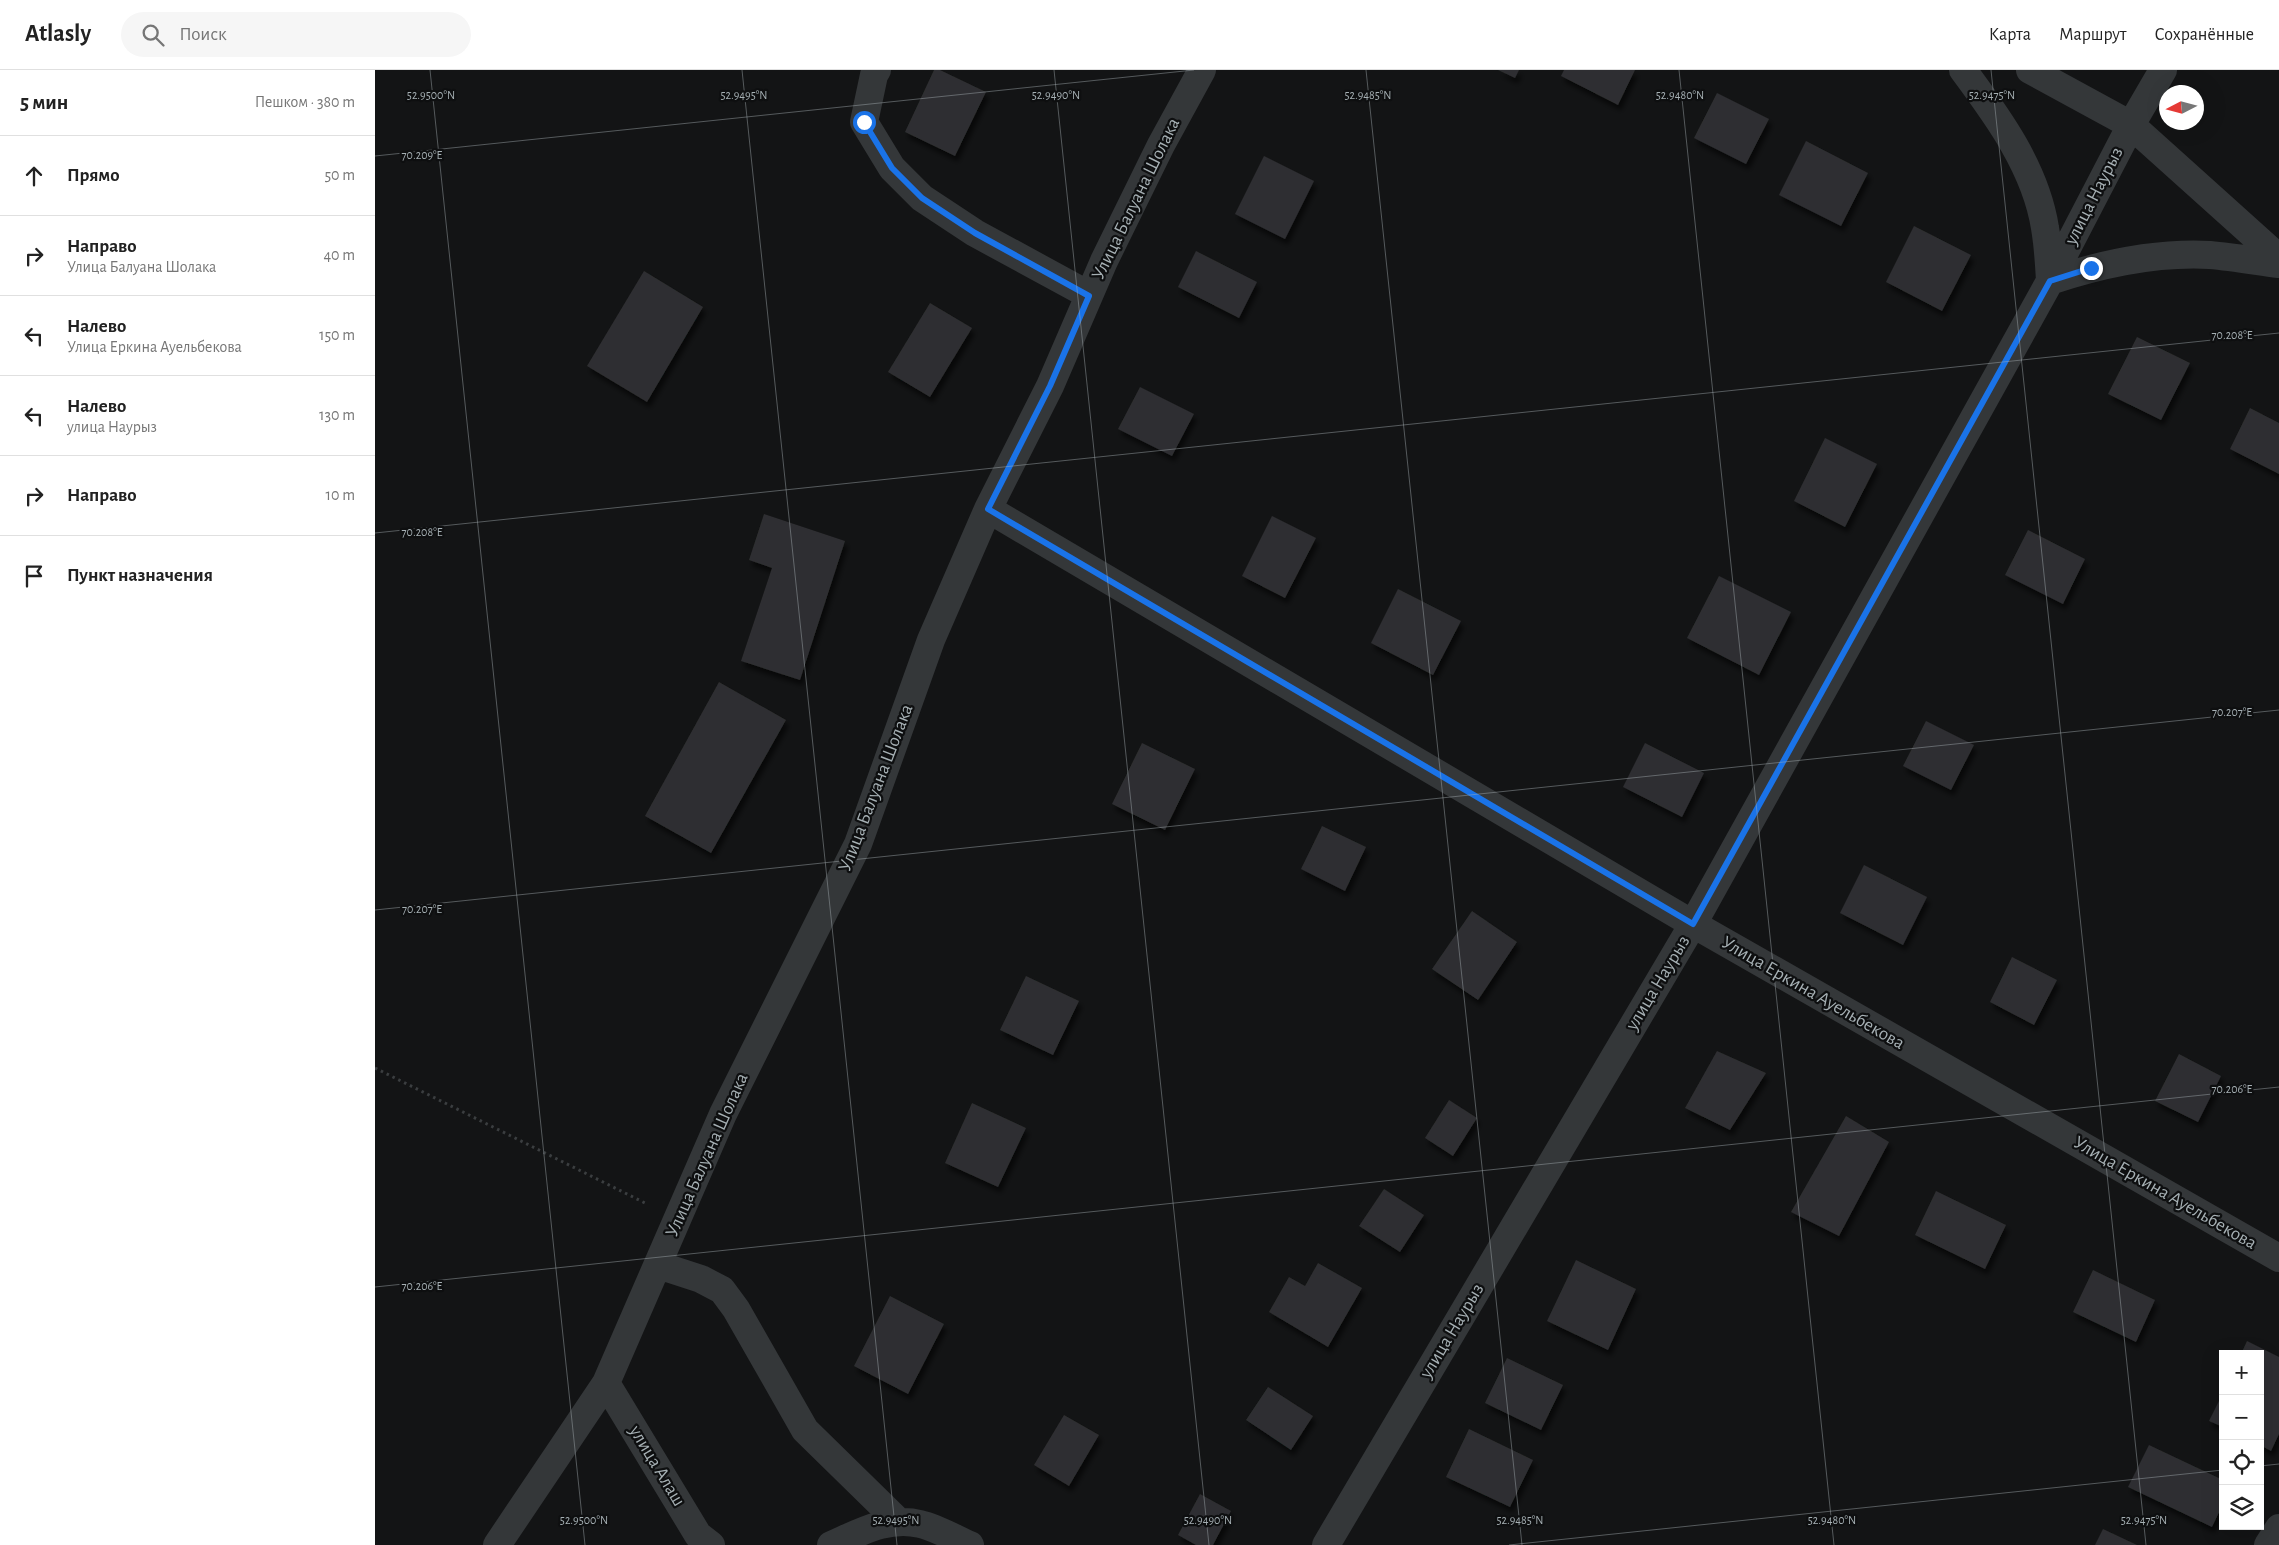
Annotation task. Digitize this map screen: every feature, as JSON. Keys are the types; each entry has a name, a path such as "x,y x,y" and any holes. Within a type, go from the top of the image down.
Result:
{"street":[{"path":"877,70 874,75 864,122 892,168 922,198 975,233 1089,296"},
{"name":"Улица Балуана Шолака","path":"497,1545 606,1384 723,1114 858,844 931,640 988,509 1050,386 1089,296 1161,145 1202,70"},
{"path":"1963,70 1999,118 2033,184 2045,227 2050,281 2091,268 2143,258 2209,255 2279,264"},
{"path":"2030,70 2131,125 2279,258"},
{"name":"улица Наурыз","path":"1325,1545 1693,924 2050,281 2131,125 2163,70"},
{"name":"Улица Еркина Ауельбекова","path":"988,509 1693,924 2279,1258"},
{"path":"657,1265 701,1279 722,1290 736,1309 805,1430 899,1522"},
{"name":"улица Алаш","path":"606,1384 698,1535 711,1545"},
{"path":"831,1545 875,1526 899,1522 920,1524 970,1545"},
{"path":"2268,1545 2279,1528"}],"path":[{"path":"375,1068 678,1219"}],"building":[{"path":"934,70 940,70 986,92 955,156 905,132"},
{"path":"1498,70 1519,70 1515,78"},
{"path":"1564,70 1635,70 1618,105 1561,76"},
{"path":"1717,93 1769,119 1746,164 1694,138"},
{"path":"1806,141 1868,173 1841,226 1779,195"},
{"path":"1264,156 1314,181 1285,239 1235,214"},
{"path":"1914,226 1971,255 1942,311 1886,282"},
{"path":"1196,251 1257,282 1239,318 1178,287"},
{"path":"644,271 703,307 647,402 587,366"},
{"path":"930,303 972,328 930,397 888,372"},
{"path":"2137,337 2190,363 2161,420 2108,394"},
{"path":"1140,387 1194,414 1172,456 1118,429"},
{"path":"2250,408 2279,423 2279,474 2230,449"},
{"path":"1825,438 1877,464 1845,527 1794,501"},
{"path":"764,514 845,541 800,680 741,661 772,568 749,560"},
{"path":"1272,516 1316,538 1285,598 1242,576"},
{"path":"2028,530 2085,559 2063,604 2005,575"},
{"path":"1719,576 1791,612 1759,675 1687,638"},
{"path":"1398,589 1461,621 1433,675 1371,643"},
{"path":"719,682 786,720 711,853 645,816"},
{"path":"1926,721 1974,745 1951,790 1903,766"},
{"path":"1142,743 1195,769 1165,830 1112,804"},
{"path":"1645,743 1704,773 1682,817 1623,787"},
{"path":"1322,826 1366,847 1345,891 1301,869"},
{"path":"1864,865 1927,897 1903,945 1840,913"},
{"path":"1472,911 1517,942 1478,1000 1432,969"},
{"path":"2012,957 2057,980 2034,1025 1990,1002"},
{"path":"1026,976 1079,1001 1053,1055 1000,1030"},
{"path":"1717,1051 1766,1073 1730,1130 1685,1108"},
{"path":"2179,1054 2221,1076 2198,1122 2155,1101"},
{"path":"1449,1100 1477,1118 1453,1156 1425,1138"},
{"path":"972,1103 1026,1128 998,1187 945,1163"},
{"path":"1846,1116 1889,1142 1839,1236 1791,1212"},
{"path":"1384,1189 1424,1215 1400,1252 1359,1226"},
{"path":"1936,1191 2006,1225 1985,1269 1915,1235"},
{"path":"1576,1260 1636,1289 1608,1350 1547,1321"},
{"path":"1318,1263 1362,1288 1328,1347 1269,1312 1289,1277 1305,1286"},
{"path":"2093,1270 2155,1300 2136,1342 2073,1312"},
{"path":"890,1296 944,1324 908,1394 854,1366"},
{"path":"2247,1341 2279,1357 2279,1434 2271,1451 2264,1447 2264,1350 2243,1350"},
{"path":"1507,1358 1563,1385 1541,1430 1485,1403"},
{"path":"1268,1387 1313,1416 1291,1450 1246,1420"},
{"path":"2219,1401 2219,1425 2209,1421"},
{"path":"1064,1415 1099,1435 1069,1486 1034,1465"},
{"path":"1469,1429 1533,1460 1510,1507 1446,1477"},
{"path":"2149,1445 2219,1478 2219,1512 2212,1527 2128,1487"},
{"path":"1200,1494 1231,1511 1213,1545 1196,1545 1178,1535"},
{"path":"2103,1529 2137,1545 2095,1545"}],"route":[{"path":"864,122 892,168 922,198 975,233 1089,296 1050,386 988,509 1693,924 2050,281 2091,268"}]}
